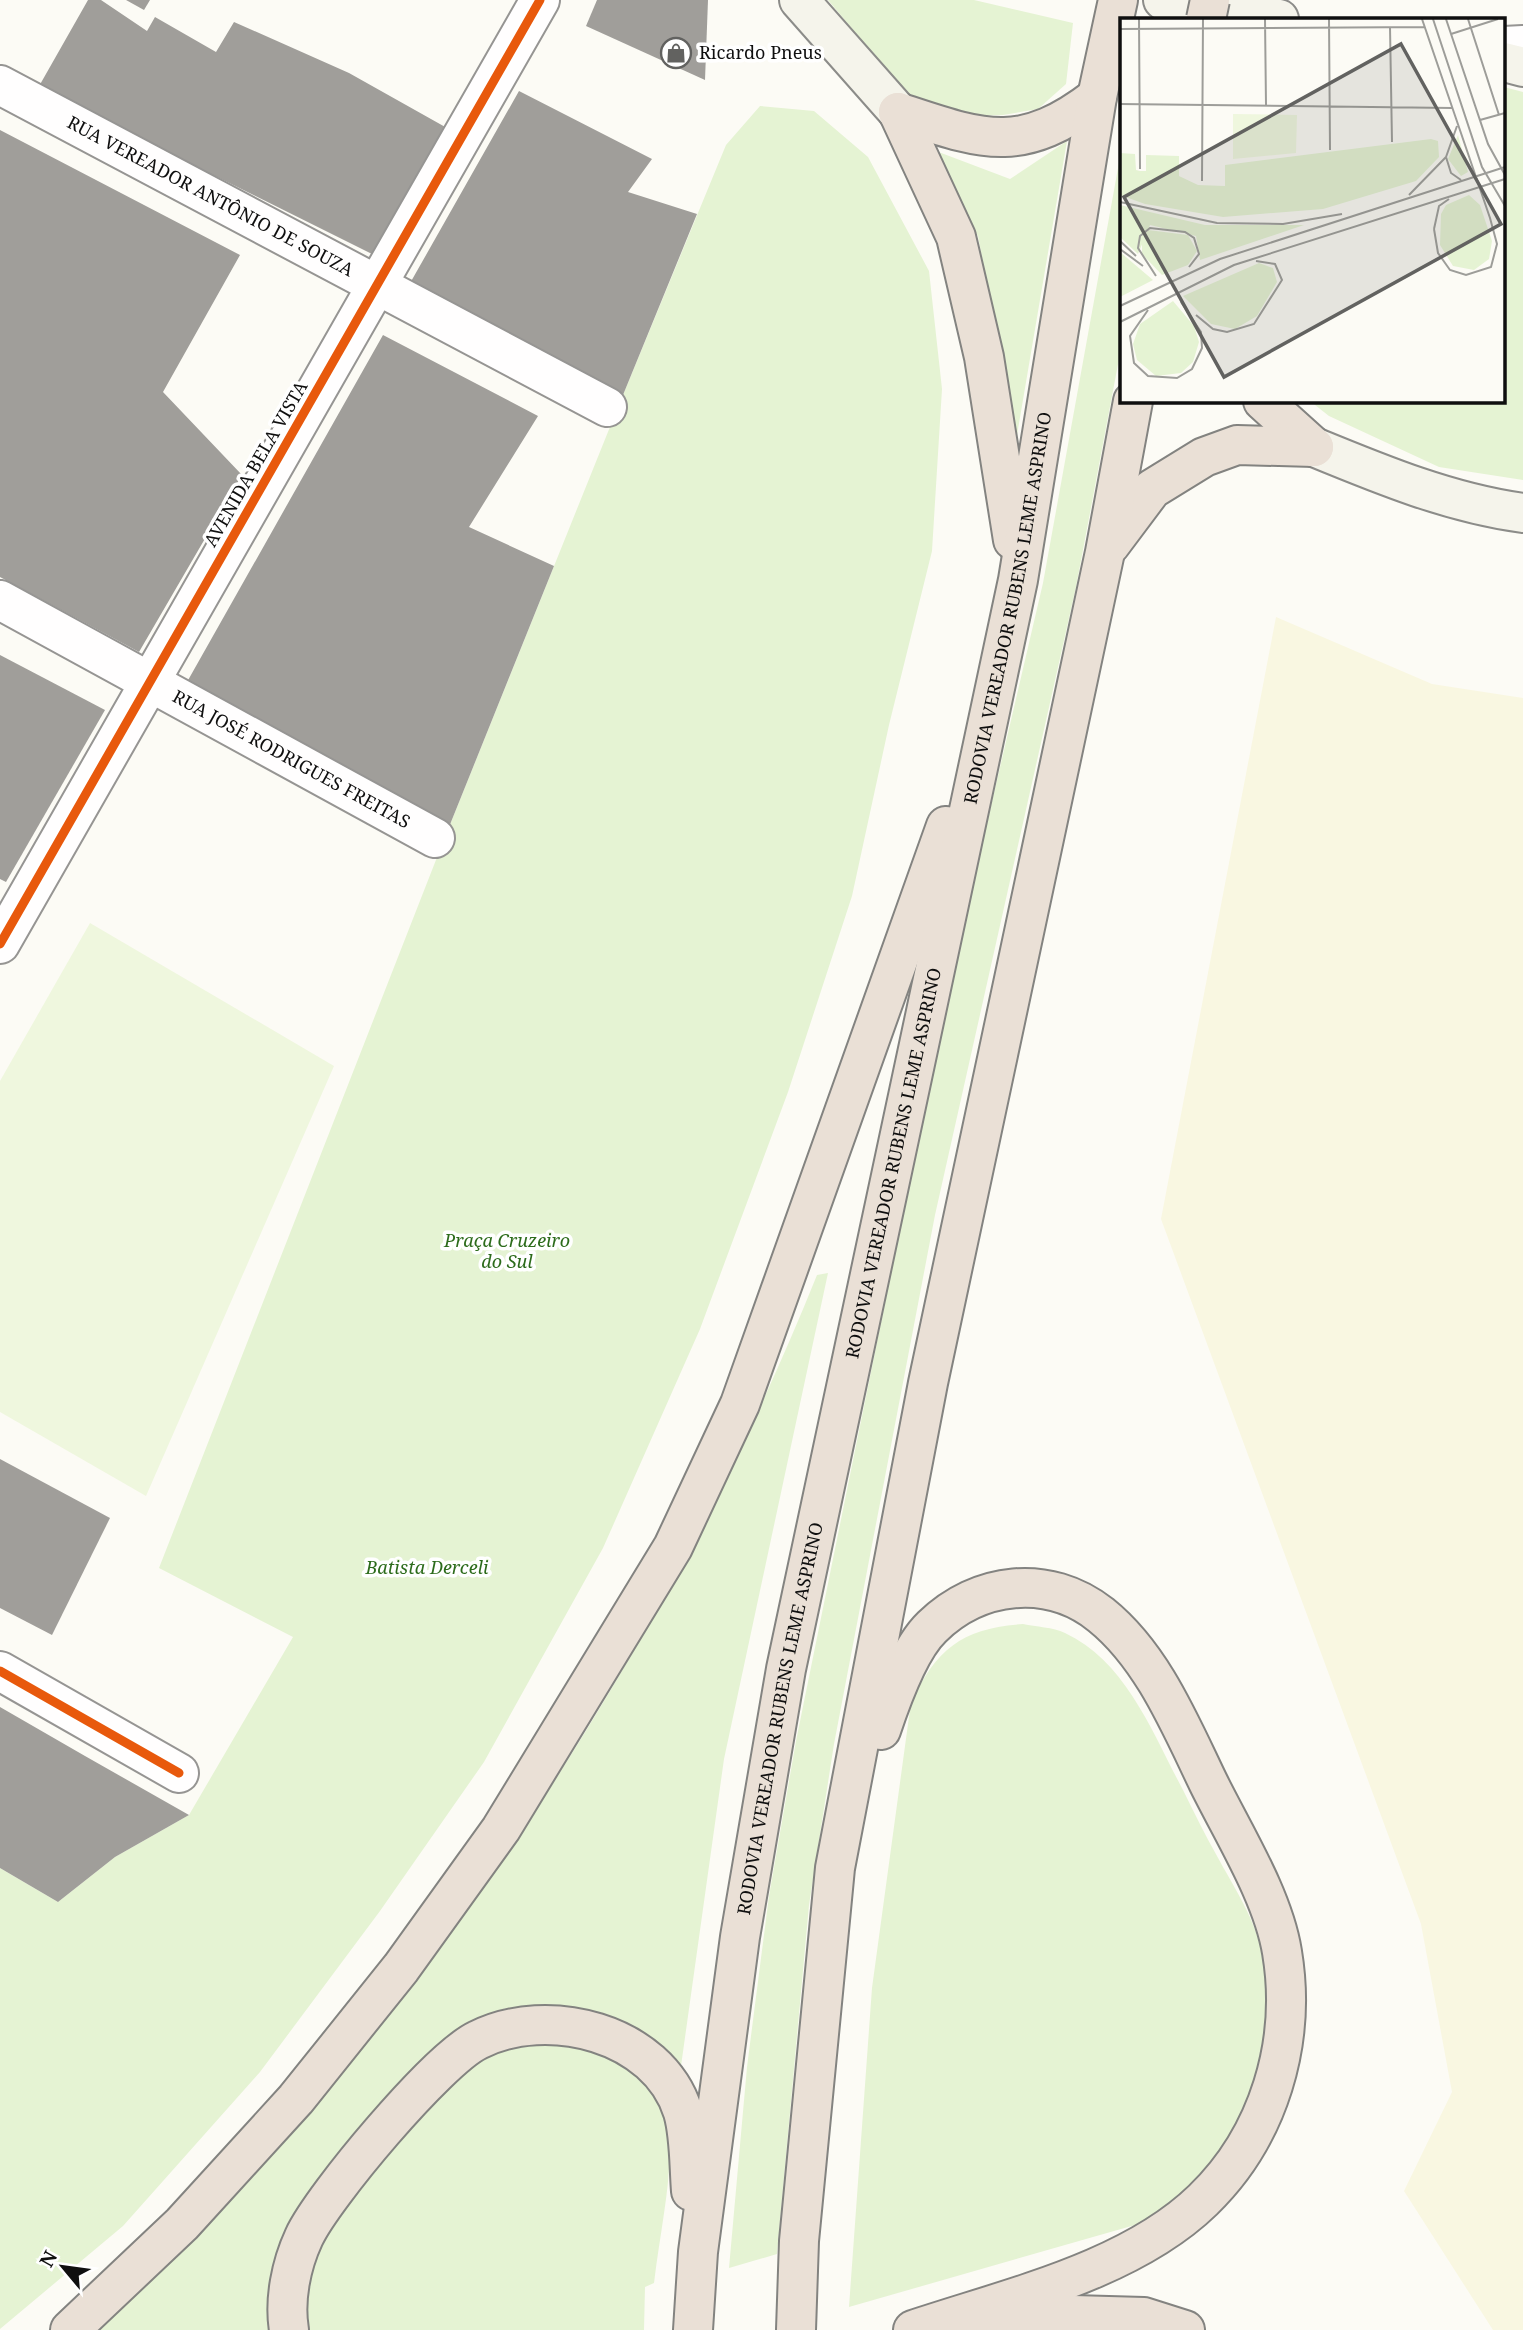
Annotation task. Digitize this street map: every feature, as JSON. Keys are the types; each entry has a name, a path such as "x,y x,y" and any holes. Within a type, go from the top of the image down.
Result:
{"highway":[{"name":"RODOVIA VEREADOR RUBENS LEME ASPRINO","path":"693,2330 698,2252 740,1937 786,1670 1018,580 1101,79 1118,0"},
{"path":"1206,18 1210,0"},
{"path":"898,112 953,131 995,139 1018,137 1062,120 1101,79"},
{"path":"898,112 956,237 993,405 1018,580"},
{"path":"796,2330 799,2241 825,1946 835,1868 931,1369 1105,552 1133,402"},
{"path":"1264,402 1314,447"},
{"path":"1105,552 1152,489 1204,457 1237,445 1314,447"},
{"path":"71,2330 182,2224 296,2099 401,1968 501,1829 673,1547 740,1404 998,678"},
{"path":"835,1868 896,1686 930,1629 971,1597 1016,1586 1059,1593 1100,1614 1133,1647 1171,1708 1263,1892 1282,1950 1286,2000 1283,2046 1268,2104 1243,2152 1205,2198 1170,2230 1106,2264 913,2330"},
{"path":"289,2330 290,2276 304,2237 328,2198 444,2064 477,2040 517,2026 560,2025 596,2033 636,2049 663,2074 683,2112 698,2252"},
{"path":"964,2330 1073,2315 1144,2317 1185,2330"}],"main road":[{"path":"799,0 898,112"},
{"path":"1163,0 1273,18"},
{"path":"1506,63 1523,67"},
{"path":"1314,447 1408,485 1487,508 1523,513"}],"street":[{"name":"AVENIDA BELA VISTA","path":"0,944 540,0"},
{"name":"RUA VEREADOR ANTÔNIO DE SOUZA","path":"0,85 378,283 607,407"},
{"name":"RUA JOSÉ RODRIGUES FREITAS","path":"0,600 435,838"},
{"path":"0,1671 179,1773"}],"shaded area":[{"path":"1276,617 1432,684 1523,698 1523,2330 1493,2330 1404,2191 1452,2092 1421,1924 1161,1219"}],"green space":[{"path":"828,0 974,0 1073,23 1066,84 1038,109 1003,115 964,116 917,107"},
{"path":"1506,88 1523,92 1523,480 1439,467 1329,416 1311,402 1506,402"},
{"name":"Praça Cruzeiro do Sul","path":"760,106 814,111 868,157 929,271 942,389 932,551 889,725 852,896 788,1092 700,1329 603,1548 484,1762 380,1911 260,2072 123,2226 0,2329 0,1868 58,1902 115,1857 189,1815 293,1637 159,1568 443,842 616,412 726,145"},
{"path":"1067,141 1016,441 978,236 928,148 1010,179"},
{"path":"1120,157 1120,354 1076,587 935,1215 834,1744 809,1905 777,2254 729,2268 747,2067 769,1896 796,1741 952,973 1043,583"},
{"path":"90,923 334,1066 146,1496 0,1412 0,1081"},
{"path":"828,1273 724,1759 681,2066 650,2038 623,2022 591,2012 506,2008 464,2025 430,2052 318,2181 274,2330 96,2330 240,2186 317,2103 403,1997 509,1850 598,1712 639,1642 716,1499 817,1275"},
{"path":"1023,1624 1060,1631 1086,1645 1105,1661 1121,1680 1149,1723 1208,1840 1242,1900 1257,1934 1266,1980 1262,2050 1253,2085 1222,2148 1200,2176 1160,2210 1135,2225 849,2307 872,1988 911,1702 931,1668 954,1644 984,1630"},
{"path":"540,2041 594,2052 631,2070 655,2093 666,2122 670,2155 667,2193 654,2283 645,2287 644,2330 308,2330 303,2295 309,2261 333,2221 442,2088 476,2060 504,2046"}],"building":[{"path":"88,0 101,0 147,31 155,17 216,52 234,22 349,73 447,128 376,256 38,88"},
{"path":"126,0 150,0 144,10"},
{"name":"Ricardo Pneus","path":"597,0 708,0 705,80 586,26"},
{"path":"519,91 652,159 628,192 697,214 623,395 548,360 409,285"},
{"path":"0,130 240,255 163,392 242,475 139,652 0,577"},
{"path":"383,335 538,416 469,527 554,566 449,827 187,682"},
{"path":"0,655 105,710 6,882 0,879"},
{"path":"0,1459 110,1518 52,1635 0,1608"},
{"path":"0,1707 189,1815 115,1857 58,1902 0,1868"}],"cycle path":[{"path":"0,944 540,0"},
{"path":"0,1671 179,1773"}],"place":[{"name":"Ricardo Pneus","path":"676,53"}],"park label":[{"name":"Batista Derceli","path":"427,1568"}]}
